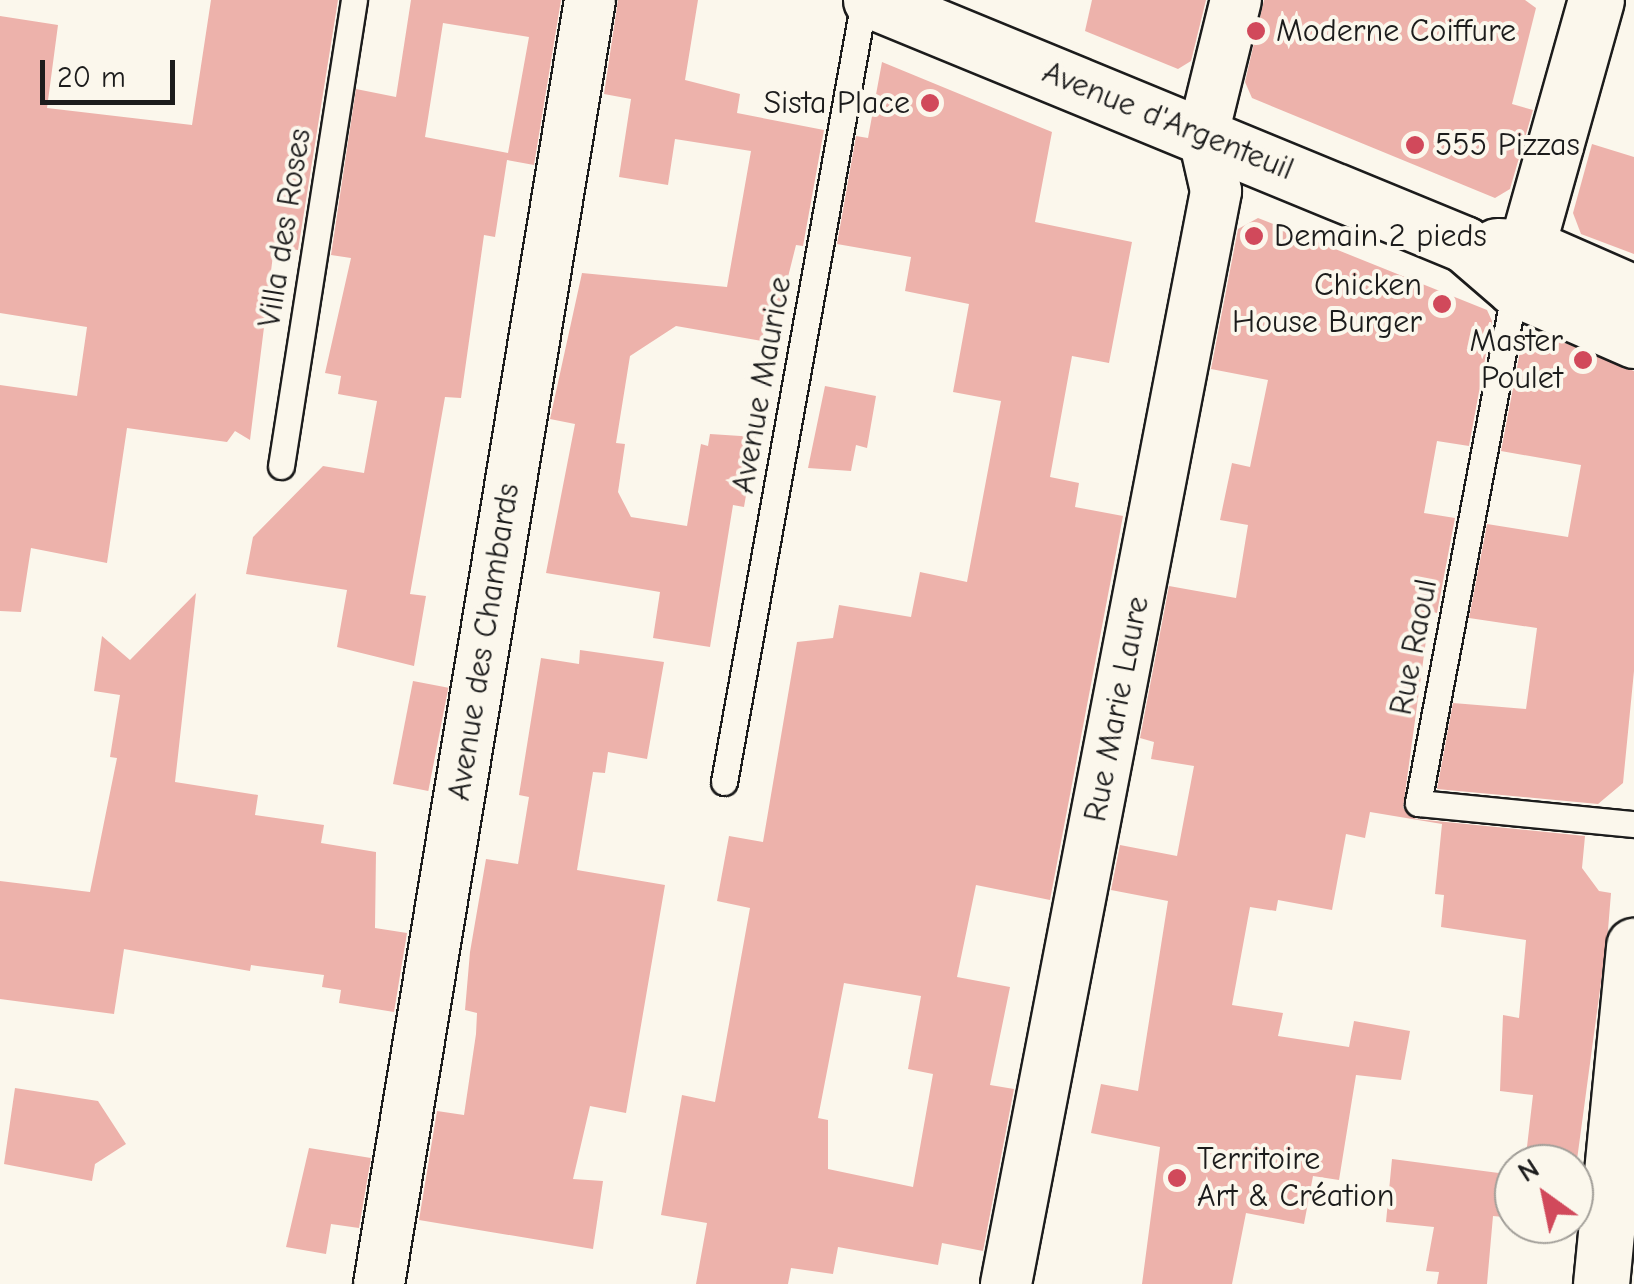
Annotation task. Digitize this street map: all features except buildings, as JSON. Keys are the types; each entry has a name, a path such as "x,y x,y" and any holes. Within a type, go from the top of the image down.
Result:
{"main road":[{"name":"Avenue d'Argenteuil","path":"868,0 1523,268 1634,293"},
{"path":"1523,268 1596,0"},
{"name":"Avenue d'Argenteuil","path":"1523,268 1634,340"},
{"path":"1601,1284 1634,946"}],"street":[{"name":"Avenue des Chambards","path":"379,1284 590,0"},
{"path":"1203,134 1236,0"},
{"name":"Rue Marie Laure","path":"1006,1284 1216,191 1203,134"}],"lane":[{"name":"Villa des Roses","path":"281,466 354,0"},
{"name":"Avenue Maurice","path":"724,782 868,0"},
{"name":"Rue Raoul","path":"1523,268 1418,804 1634,824"}],"place":[{"name":"Moderne Coiffure","path":"1256,31"},
{"name":"Sista Place","path":"930,103"},
{"name":"555 Pizzas","path":"1415,145"},
{"name":"Demain 2 pieds","path":"1254,236"},
{"name":"Chicken House Burger","path":"1442,304"},
{"name":"Master Poulet","path":"1583,360"},
{"name":"Territoire Art & Création","path":"1177,1178"}]}
